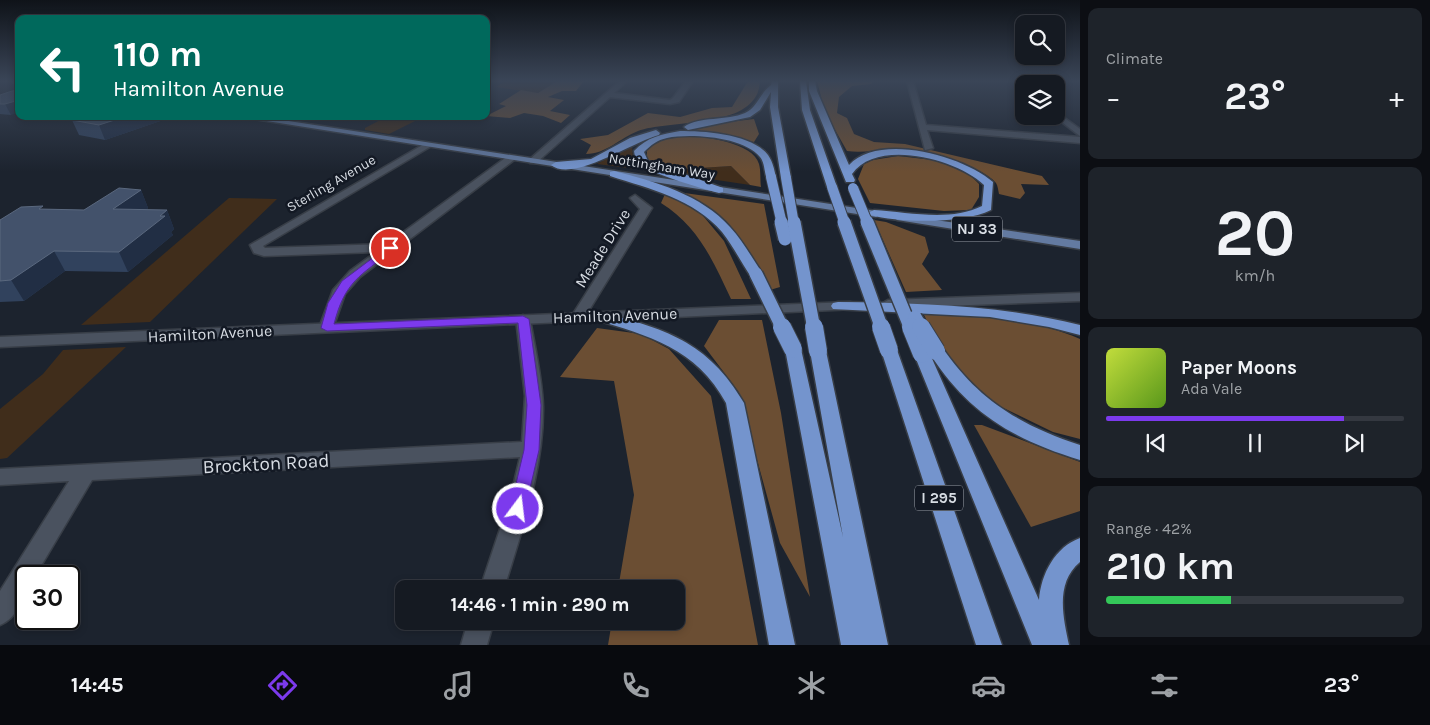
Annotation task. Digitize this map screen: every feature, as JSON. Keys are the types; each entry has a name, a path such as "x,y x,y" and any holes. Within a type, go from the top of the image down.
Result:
{"highway":[{"path":"556,165 589,163 641,136 747,115 753,111"},
{"path":"775,111 818,351 875,645"},
{"name":"I 295","path":"806,111 989,645"},
{"path":"821,111 889,273 929,352 1045,645"},
{"path":"719,190 654,168 640,158 639,151 647,142 674,134 723,137 742,143 761,153 768,164 772,177 785,238 801,256"},
{"path":"847,174 863,158 881,153 903,153 936,158 960,165 978,174 989,184 987,208 974,214 952,216 874,213"},
{"path":"614,174 677,195 711,215 728,232 756,274 793,349 854,645"},
{"path":"838,306 970,309 1040,320 1080,330"},
{"path":"598,316 673,340 704,360 729,389 735,402 782,645"},
{"path":"929,352 950,376 978,402 1029,434 1080,453"},
{"path":"1056,645 1050,620 1052,588 1058,568 1080,548"}],"main road":[{"name":"Nottingham Way","path":"265,120 1080,245"}],"street":[{"path":"532,161 589,111"},
{"path":"918,111 928,148"},
{"path":"1065,121 1080,133"},
{"path":"922,127 1080,140"},
{"name":"Sterling Avenue","path":"390,248 258,250 256,248 258,242 429,145"},
{"path":"327,328 334,303 345,283 511,158"},
{"name":"Meade Drive","path":"578,317 646,208 635,198"},
{"name":"Hamilton Avenue","path":"0,342 1080,297"},
{"path":"495,580 523,493 532,450 534,405 523,319"},
{"name":"Brockton Road","path":"0,477 532,450"},
{"path":"0,613 86,472"},
{"path":"474,645 478,630"}],"shaded area":[{"path":"496,111 550,111 570,115 561,123 543,116 524,113 510,118 490,116 490,114"},
{"path":"701,111 738,111 719,118 638,131 606,149 593,153 586,154 591,145 580,139 608,135 648,113 680,117"},
{"path":"837,111 837,113 847,118 854,134 874,142 905,144 1042,176 1049,185 1021,184 1025,193 1020,199 999,194 996,183 988,176 946,159 890,150 847,151 825,112"},
{"path":"754,119 759,134 754,142 693,130 729,122"},
{"path":"380,120 417,120 389,134 365,130 365,128"},
{"path":"686,135 727,142 748,150 759,164 761,187 750,185 731,166 669,170 647,160 647,149 657,140"},
{"path":"632,143 633,160 652,171 597,164"},
{"path":"898,156 933,160 963,168 979,184 979,197 971,210 944,211 870,203 858,179 864,164 873,160"},
{"path":"731,166 750,185 690,176 669,170"},
{"path":"677,192 764,204 780,287 770,290 743,242 712,210"},
{"path":"665,194 699,211 724,241 751,299 731,299 704,246 674,212 661,203"},
{"path":"229,198 277,199 150,322 81,325"},
{"path":"874,220 886,222 925,237 929,252 922,264 942,290 906,292"},
{"path":"922,311 1023,322 1042,326 1080,339 1080,439 1053,432 983,398 941,349"},
{"path":"719,320 762,320 781,413 810,597 780,543 738,391 704,346"},
{"path":"597,328 641,334 669,349 711,396 758,645 608,645 610,630 685,630 685,580 620,580 634,495 614,381 560,377"},
{"path":"126,347 7,458 0,459 0,409 43,374 63,350"},
{"path":"974,425 982,425 1080,462 1080,511 1031,527"}],"building":[{"path":"72,120 115,120 99,125"},
{"path":"119,188 141,190 113,209 167,210 160,216 165,216 119,252 54,251 11,280 0,281 0,220 21,207 43,206 39,209 84,210"}],"route":[{"path":"390,248 345,283 334,303 327,328 523,319 534,405 532,450 518,509"}]}
